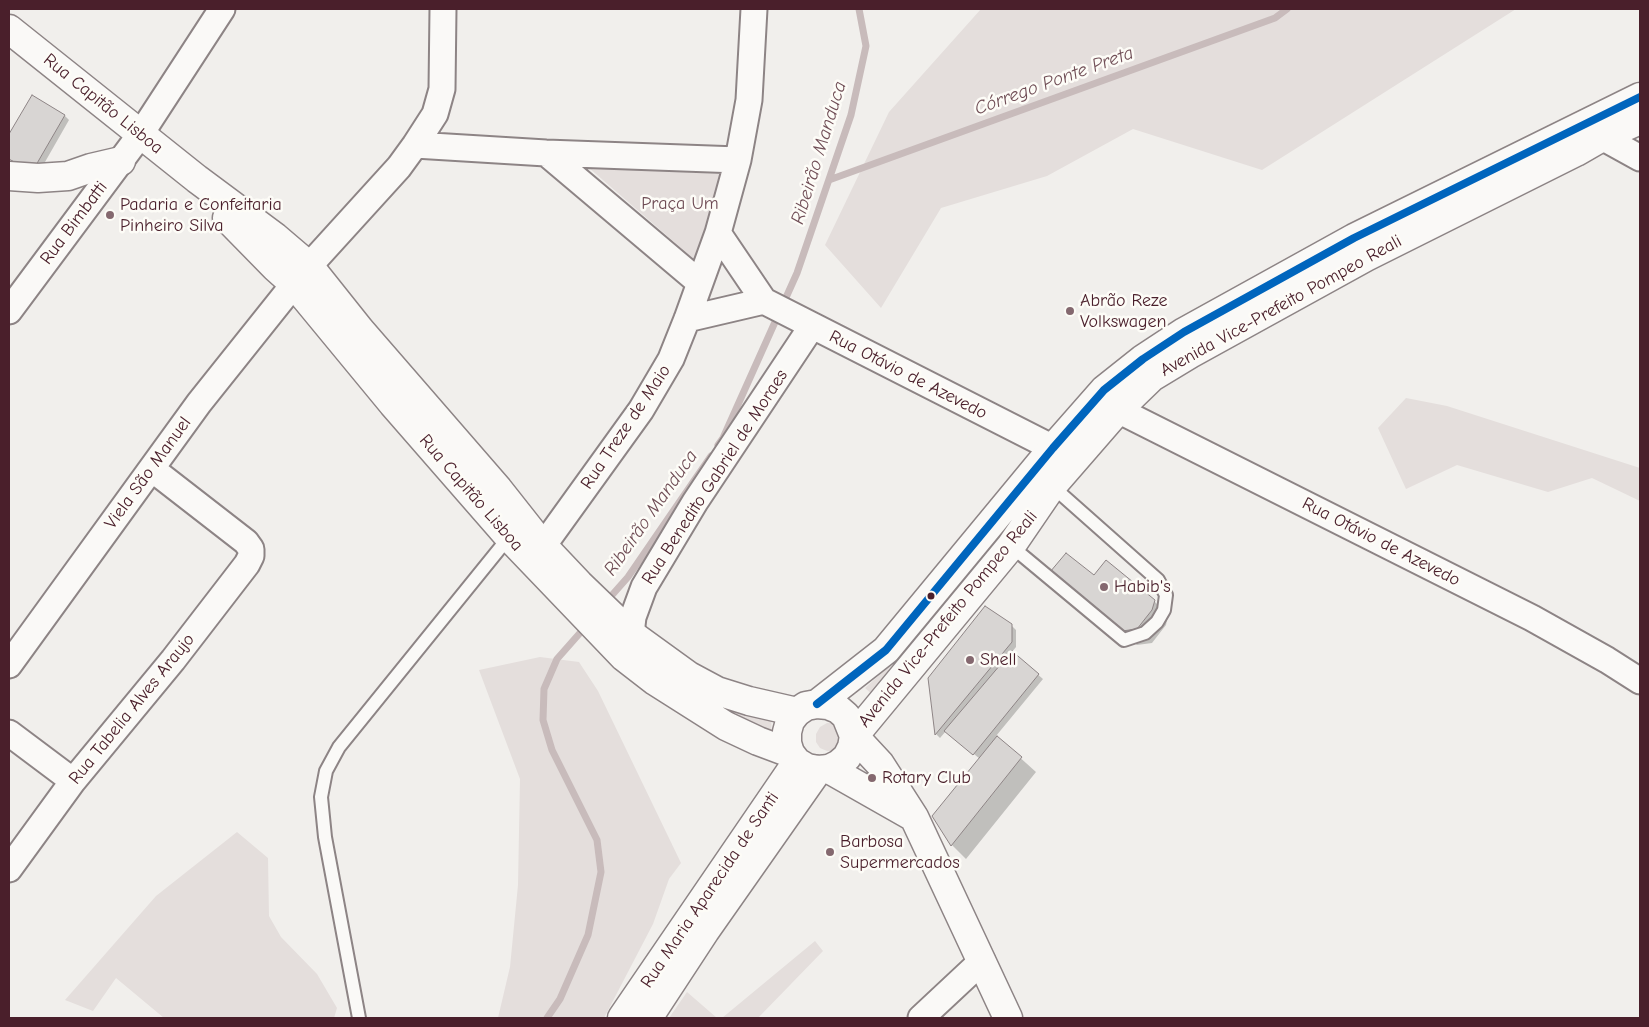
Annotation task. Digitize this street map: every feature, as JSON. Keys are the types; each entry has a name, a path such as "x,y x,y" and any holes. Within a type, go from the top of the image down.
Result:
{"main road":[{"name":"Rua Capitão Lisboa","path":"9,29 197,179 221,211 275,267 302,275 360,330 498,489 543,546 573,590"},
{"name":"Avenida Vice-Prefeito Pompeo Reali","path":"807,708 886,650 1053,448 1104,390 1143,358 1184,332 1354,238 1640,97"},
{"name":"Avenida Vice-Prefeito Pompeo Reali","path":"854,736 1011,546 1052,486 1118,410 1152,377 1366,257 1559,161 1602,137 1640,120"},
{"path":"9,176 38,178 68,176 121,160"},
{"name":"Rua Capitão Lisboa","path":"302,275 394,404 509,537 614,627 688,676 717,691 749,701 807,708"},
{"name":"Rua Capitão Lisboa","path":"614,627 624,657 655,681 726,726 808,764 914,817"},
{"path":"854,736 852,747 839,764 808,764 787,743 790,721 807,708 828,704 846,716 854,736 880,764 914,817 1008,1018"},
{"name":"Rua Maria Aparecida de Santi","path":"622,1018 808,764"},
{"name":"Rua Maria Aparecida de Santi","path":"648,1018 705,931 808,764"}],"street":[{"name":"Rua Bimbatti","path":"9,311 140,135 222,9"},
{"name":"Viela São Manuel","path":"9,665 199,403 302,275 399,167 415,146 435,114 442,89 443,9"},
{"name":"Rua Treze de Maio","path":"543,546 642,410 671,359 687,319 718,233 738,160 749,100 754,9"},
{"path":"1602,137 1640,158"},
{"path":"415,146 738,160"},
{"path":"546,153 700,283"},
{"name":"Rua Otávio de Azevedo","path":"718,233 767,303 1053,448"},
{"path":"687,319 767,303"},
{"name":"Rua Benedito Gabriel de Moraes","path":"614,627 633,617 644,587 803,321"},
{"name":"Rua Otávio de Azevedo","path":"1118,410 1532,618 1607,660 1640,681"},
{"name":"Rua Tabelia Alves Araujo","path":"9,869 72,781 173,660 247,564 251,556 251,549 246,542 152,468"},
{"path":"9,733 72,781"},
{"path":"921,1018 982,961"}],"lane":[{"path":"1011,546 1124,640 1145,633 1157,622 1164,610 1166,595 1158,580 1052,486"},
{"path":"359,1018 325,837 321,797 326,771 339,747 509,537"}],"green space":[{"path":"981,9 1516,9 1262,170 1133,129 1047,176 941,208 881,308 825,245 889,112"},
{"name":"Praça Um","path":"588,167 724,174 696,261"},
{"path":"1406,398 1447,406 1640,468 1640,501 1592,478 1548,492 1457,465 1406,489 1378,428"},
{"path":"967,582 874,696 865,688 886,669 959,586"},
{"path":"540,657 579,662 598,691 681,863 669,879 653,924 604,1018 498,1018 510,967 518,885 520,779 479,670"},
{"path":"713,702 772,711 771,732"},
{"path":"827,723 835,723 844,742 834,751 820,748 816,742 816,734 820,727"},
{"path":"237,832 268,858 269,916 281,937 317,974 337,1008 334,1018 164,1018 116,978 93,1011 65,1000 156,896"},
{"path":"815,941 823,951 758,1018 722,1018"},
{"path":"687,992 717,1018 669,1018"}],"building":[{"path":"32,95 65,115 32,172 9,159 9,134"},
{"name":"Habib's","path":"1066,553 1094,575 1106,560 1155,600 1152,610 1137,629 1122,631 1050,572"},
{"name":"Shell","path":"985,606 1012,624 1012,642 935,735 928,678"},
{"name":"Shell","path":"1012,651 1039,674 973,755 944,731"},
{"path":"997,736 1022,757 951,846 932,816"}],"waterway":[{"name":"Ribeirão Manduca","path":"718,445 723,438 797,273 851,115 866,46 859,9"},
{"name":"Córrego Ponte Preta","path":"829,180 1275,18 1287,9"},
{"name":"Ribeirão Manduca","path":"605,603 628,577 711,456"},
{"name":"Ribeirão Manduca","path":"547,1018 560,999 588,935 601,872 597,840 552,750 543,720 544,689 557,659 587,625"}],"transit line":[{"path":"817,704 886,650 1053,448 1104,390 1143,359 1184,332 1354,238 1640,97"}],"place":[{"name":"Padaria e Confeitaria Pinheiro Silva","path":"110,215"},
{"name":"Abrão Reze Volkswagen","path":"1070,311"},
{"name":"Habib's","path":"1104,587"},
{"name":"Shell","path":"970,660"},
{"name":"Rotary Club","path":"872,778"},
{"name":"Barbosa Supermercados","path":"830,852"}]}
